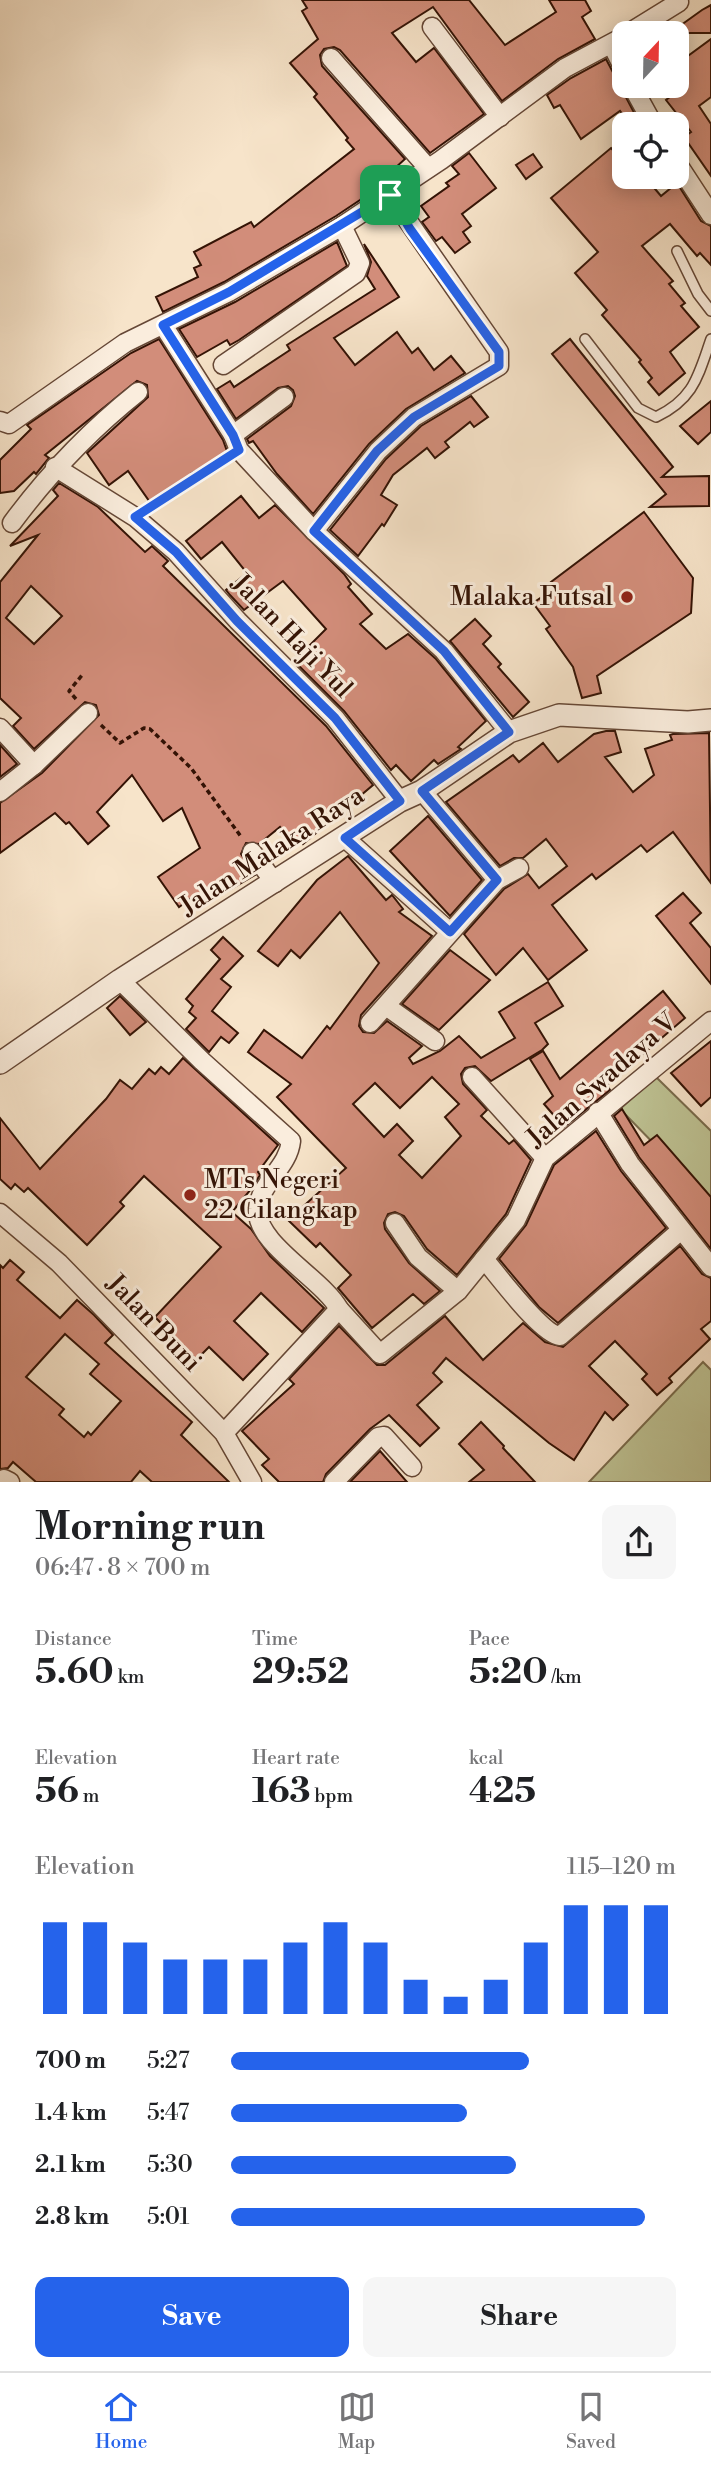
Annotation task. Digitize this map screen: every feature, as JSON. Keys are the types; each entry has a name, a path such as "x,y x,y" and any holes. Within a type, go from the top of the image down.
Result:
{"street":[{"path":"648,21 679,2"},
{"path":"432,27 499,117"},
{"path":"0,421 9,424 125,343 229,292 342,226 390,195 565,68 612,43"},
{"path":"331,58 428,168"},
{"path":"689,181 711,215"},
{"path":"314,531 377,451 405,426 499,366 501,359 499,352 410,229 390,195"},
{"path":"223,366 356,273 360,262 342,226"},
{"path":"163,325 236,443 314,531 444,651 509,732"},
{"path":"12,523 55,467 97,425 138,392"},
{"path":"236,443 284,397"},
{"name":"Jalan Haji Yul","path":"55,467 135,517 176,552 237,621 335,718 400,801"},
{"path":"0,792 34,765 88,713"},
{"name":"Jalan Malaka Raya","path":"0,1063 120,980 400,801 422,791 509,732 559,715 688,722 711,720"},
{"path":"0,728 34,765"},
{"path":"422,791 497,880"},
{"path":"345,838 450,932"},
{"path":"252,852 275,883"},
{"path":"370,1023 497,880 519,868"},
{"path":"120,980 202,1061 291,1141 284,1164 259,1201 258,1218 275,1244 332,1298 339,1309 224,1433"},
{"path":"386,1006 435,1041"},
{"name":"Jalan Swadaya V","path":"339,1309 380,1354 458,1291 485,1259 516,1220 545,1158 711,1021"},
{"path":"472,1077 545,1158"},
{"path":"598,1112 630,1164 711,1267"},
{"name":"Jalan Buni","path":"0,1213 59,1263 224,1433 243,1478"},
{"path":"395,1223 418,1257 458,1291"},
{"path":"485,1259 531,1313 554,1335 560,1336 681,1230"},
{"path":"334,1482 378,1437 384,1436 412,1467"},
{"path":"0,1482 4,1479 10,1482"}],"lane":[{"path":"677,251 698,294 711,311"},
{"path":"585,339 638,408 656,416 675,408 694,387 711,339"}],"path":[{"path":"135,517 236,443"},
{"path":"83,674 69,691 88,713 120,743 144,728 150,729 191,768 252,852"}],"green space":[{"path":"656,1077 711,1131 711,1202 620,1109"},
{"path":"703,1362 711,1370 711,1482 589,1482"}],"building":[{"path":"302,0 469,0 505,45 556,12 549,0 585,0 591,11 582,17 595,39 558,59 502,101 433,7 392,33 416,62 434,48 484,114 430,153 340,50 334,47 324,49 320,55 322,66 405,159 360,200 336,216 224,282 163,312 156,297 198,277 194,268 201,265 194,252 251,222 254,227 354,149 314,97 317,94 290,63 318,39 302,11 307,8"},
{"path":"711,5 711,33 690,33 690,21 687,21"},
{"path":"711,39 711,97 699,106 711,124 711,176 689,144 689,112 675,112 666,100 690,98 690,54"},
{"path":"606,59 612,70 612,98 626,98 634,112 612,112 612,117 581,139 560,105 554,108 547,95"},
{"path":"611,148 612,189 655,189 661,196 670,189 681,189 701,221 711,226 711,265 700,253 697,256 670,224 642,246 673,281 669,284 685,303 681,306 699,327 670,352 685,373 659,395 648,382 652,378 639,362 641,360 602,315 607,310 575,273 598,252 551,198"},
{"path":"469,153 496,188 462,214 471,226 463,232 470,242 455,253 442,237 436,241 422,222 429,217 421,206 449,186 446,183 459,174 452,166"},
{"path":"533,154 542,167 526,179 516,165"},
{"path":"337,242 347,266 239,340 230,345 227,340 197,357 179,329 235,302"},
{"path":"364,244 399,297 334,338 355,365 397,332 412,353 418,348 434,370 451,356 465,373 406,409 369,444 313,514 277,474 253,441 249,443 247,439 291,406 295,396 293,390 288,386 278,388 236,419 217,389 230,381 234,387 290,350 287,345 375,289 367,276 371,262"},
{"path":"159,339 223,440 228,454 192,473 194,475 152,505 128,471 109,485 87,453 148,397 147,385 137,381 45,455 49,458 36,474 34,472 14,491 0,493 0,460 31,429 27,425 131,353"},
{"path":"570,339 673,467 662,477 709,476 709,506 650,507 666,494 552,354"},
{"path":"471,396 488,417 474,427 470,422 445,442 449,447 435,458 427,448 393,475 381,495 397,505 384,526 382,524 358,556 330,530 386,459 421,426"},
{"path":"711,401 711,432 698,444 680,426"},
{"path":"59,483 98,507 145,552 152,546 168,561 163,566 326,726 373,785 303,844 301,841 296,846 280,827 259,844 246,843 241,854 255,875 197,909 190,899 179,907 158,877 200,848 182,808 163,821 132,775 97,812 109,826 88,844 69,822 66,824 55,813 0,853 0,803 42,773 99,715 96,705 85,702 34,749 13,726 21,718 0,698 0,582 38,535 10,546 58,496 53,490","holes":["31,586 62,616 34,644 6,618"]},
{"path":"241,496 259,518 275,505 344,574 351,584 348,587 372,614 360,624 386,649 408,634 436,659 486,721 458,747 461,749 438,764 434,760 411,781 396,765 391,770 344,711 294,661 326,629 283,581 244,610 230,595 226,590 247,573 222,542 201,559 186,541"},
{"name":"Malaka Futsal","path":"644,512 693,578 691,613 597,676 601,693 582,698 573,667 546,629 550,626 533,603 555,588 551,582"},
{"path":"475,619 491,636 483,644 501,664 498,667 529,702 513,717 450,641"},
{"path":"615,731 621,752 605,757 633,792 654,775 645,749 672,740 670,735 673,734 709,733 711,883 673,832 647,852 641,845 596,879 592,874 552,905 587,950 548,980 523,948 496,975 464,934 504,889 528,874 539,888 567,866 546,839 523,858 514,858 500,866 446,802 513,755 519,762 543,743 558,762 594,734"},
{"path":"0,745 17,764 0,777"},
{"path":"428,816 482,880 450,916 390,851"},
{"path":"348,856 386,900 392,895 403,909 399,912 432,936 361,1015 359,1026 363,1032 374,1033 387,1021 422,1046 409,1058 413,1064 440,1051 459,1036 481,1058 515,1038 499,1012 548,982 563,1006 535,1023 548,1044 542,1050 491,1081 475,1066 465,1068 461,1074 463,1084 487,1110 481,1116 509,1144 514,1140 531,1160 506,1214 457,1275 427,1249 404,1216 395,1212 388,1214 384,1223 385,1229 409,1263 440,1291 424,1304 413,1294 372,1328 338,1288 351,1275 320,1243 316,1247 288,1220 346,1168 277,1097 291,1084 248,1052 264,1030 302,1058 327,1026 330,1029 379,963 340,912 300,958 291,950 278,966 258,951 317,880","holes":["432,1077 459,1104 445,1117 461,1136 422,1178 399,1155 413,1141 397,1124 384,1137 353,1104 375,1083 400,1108"]},
{"path":"683,893 701,913 690,923 711,948 711,984 656,916"},
{"path":"223,937 243,956 221,979 231,987 212,1011 238,1033 229,1043 221,1037 209,1052 186,1029 196,1018 189,1012 193,1006 186,999 220,959 211,950"},
{"path":"450,950 490,980 439,1030 402,1004"},
{"path":"663,991 685,1018 607,1085 610,1090 564,1127 544,1104 553,1096 530,1059 543,1051 560,1079"},
{"path":"120,996 146,1022 130,1035 107,1008"},
{"path":"711,1041 711,1097 701,1106 671,1073"},
{"path":"183,1058 278,1145 258,1172 260,1175 252,1188 232,1212 251,1229 270,1256 324,1308 302,1332 261,1293 234,1321 268,1354 243,1380 209,1347 196,1360 155,1317 221,1247 144,1176 120,1202 124,1206 87,1245 28,1188 24,1192 15,1184 11,1189 0,1179 0,1118 40,1169 106,1099 120,1080 132,1089 149,1069 155,1074 161,1067 169,1074"},
{"path":"622,1109 644,1145 657,1135 711,1197 711,1249 639,1157 614,1116"},
{"path":"596,1131 621,1171 666,1228 558,1323 539,1307 499,1259 526,1225 554,1165"},
{"path":"680,1246 702,1274 711,1278 711,1321 701,1329 710,1339 669,1378 672,1382 657,1395 642,1379 647,1374 615,1341 589,1366 628,1405 613,1420 605,1412 574,1460 549,1443 446,1358 433,1373 442,1382 417,1405 439,1428 420,1446 389,1415 370,1429 326,1474 323,1482 279,1482 262,1465 269,1459 242,1431 294,1384 289,1379 339,1326 377,1365 385,1365 445,1316 483,1360 523,1323 545,1342 563,1347"},
{"path":"10,1260 24,1272 17,1280 60,1318 77,1300 94,1315 113,1335 105,1343 192,1422 181,1435 229,1482 152,1482 140,1471 131,1482 36,1482 13,1462 8,1468 0,1469 0,1265 3,1268","holes":["65,1334 99,1364 90,1374 121,1401 91,1435 88,1432 84,1437 59,1415 64,1409 26,1377"]},
{"path":"481,1422 535,1482 469,1482 484,1470 459,1444"},
{"path":"380,1451 407,1482 350,1482"}],"place":[{"name":"Malaka Futsal","path":"627,597"},
{"name":"MTs Negeri 22 Cilangkap","path":"190,1195"}],"route":[{"path":"390,195 410,229 499,352 501,359 499,366 414,417 377,451 314,531 444,651 509,732 422,791 497,880 450,932 345,838 400,801 335,718 237,621 176,552 135,517 239,450 233,435 196,379 172,335 163,325 229,292 390,195"}]}
